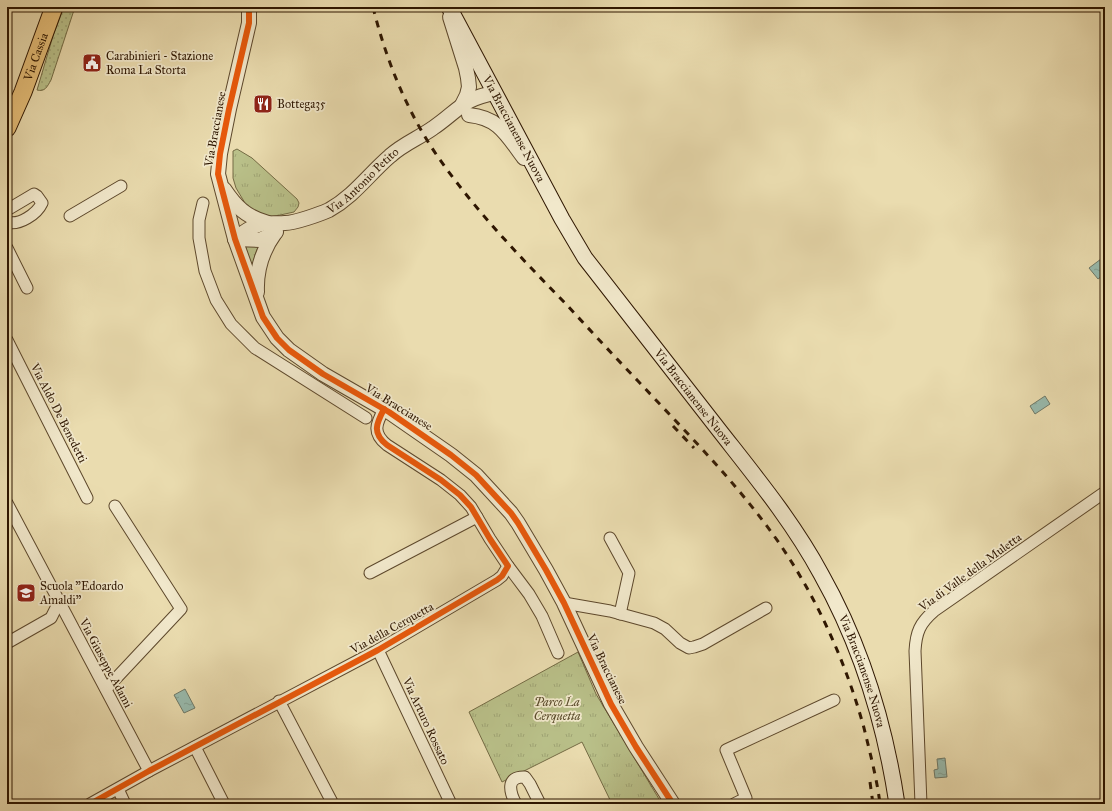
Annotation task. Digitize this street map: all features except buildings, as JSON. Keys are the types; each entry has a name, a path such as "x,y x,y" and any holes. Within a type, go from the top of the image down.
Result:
{"main road":[{"name":"Via Cassia","path":"7,128 23,92 54,7"},
{"name":"Via Braccianense Nuova","path":"448,7 585,258 783,511 821,573 854,642 877,709 887,748 897,804"}],"street":[{"name":"Via Braccianese","path":"250,7 249,23 218,167 219,182 235,239 259,308 273,333 289,350 323,374 378,406 451,455 487,486 518,523 564,603 611,704 672,804"},
{"path":"448,7 468,78 469,87 466,110 495,122 505,132 546,189"},
{"name":"Via Antonio Petito","path":"235,239 253,227 271,228 321,213 339,203 355,191 395,152 433,128 466,110 470,100 483,95 495,93"},
{"path":"219,182 230,198 242,210 251,217 271,228 259,268 257,291 259,308"},
{"path":"70,216 122,186"},
{"path":"7,210 34,194 42,204 35,212 17,223 12,224 7,222"},
{"path":"203,203 198,228 200,249 205,271 216,300 231,324 255,348 377,425"},
{"path":"7,248 27,288"},
{"name":"Via Aldo De Benedetti","path":"7,340 87,498"},
{"path":"366,418 378,406"},
{"path":"378,406 378,434 385,443 432,473 451,487 466,501 542,616 558,653"},
{"name":"Via di Valle della Muletta","path":"921,804 914,651 916,636 922,622 934,611 1105,492"},
{"name":"Via Giuseppe Adami","path":"7,503 148,771"},
{"path":"106,689 181,609 114,506"},
{"path":"370,573 477,516"},
{"path":"610,538 629,573 620,614"},
{"name":"Via della Cerquetta","path":"90,804 148,771 378,650 497,580 502,576 508,566"},
{"path":"7,643 52,618 59,602"},
{"path":"564,603 620,614 654,623 667,630 684,645 692,648 703,644 766,608"},
{"name":"Via Arturo Rossato","path":"378,650 451,804"},
{"path":"734,804 746,798 726,750 834,700"},
{"path":"279,701 333,804"},
{"path":"195,747 224,804"},
{"path":"516,804 511,794 511,785 515,780 525,777 540,804"},
{"path":"118,789 126,804"}],"green space":[{"path":"64,7 75,7 51,80 44,90 37,90 53,36"},
{"path":"237,149 252,158 297,199 299,203 294,212 271,217 253,210 245,203 236,188 233,178 233,151"},
{"path":"245,245 259,245 253,264 251,264"},
{"name":"Parco La Cerquetta","path":"578,652 596,694 662,804 612,804 582,742 502,782 469,712"}],"water":[{"path":"1105,256 1105,274 1098,279 1089,268"},
{"path":"1045,396 1050,404 1035,414 1030,406"},
{"path":"185,689 195,708 184,713 174,695"},
{"path":"945,758 947,777 935,778 934,770 938,769 937,759"}],"railway":[{"path":"373,7 391,66 407,104 427,140 452,177 515,251 690,436 741,493 787,555 815,602 827,626 848,677 864,728 880,804"},
{"path":"673,426 694,448"},
{"path":"870,782 873,804"}],"cycle path":[{"path":"249,7 249,23 229,109 220,154 218,174 235,239 263,317 277,338 289,350 323,374 389,412 451,455 476,475 511,513 546,570 564,603 611,704 636,747 673,804"},
{"path":"90,804 149,771 378,650 502,576 508,566 471,507 460,495 441,480 382,441 377,432 377,424 384,409"}],"place":[{"name":"Carabinieri - Stazione Roma La Storta","path":"92,63"},
{"name":"Bottega35","path":"263,104"},
{"name":"Scuola \"Edoardo Amaldi\"","path":"26,593"}]}
